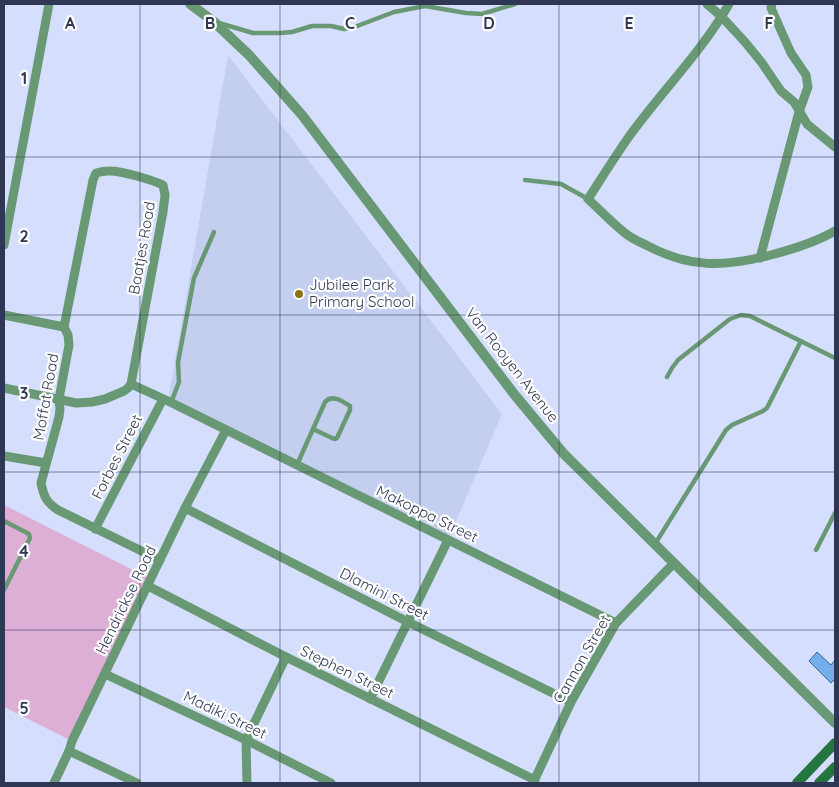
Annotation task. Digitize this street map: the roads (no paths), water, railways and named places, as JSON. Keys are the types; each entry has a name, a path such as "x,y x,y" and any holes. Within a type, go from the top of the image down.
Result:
{"main road":[{"path":"797,783 835,743"},
{"path":"819,783 835,767"}],"street":[{"path":"4,245 49,4"},
{"name":"Van Rooyen Avenue","path":"190,4 202,7 212,22 249,55 302,115 464,326 473,341 564,453 835,723"},
{"path":"707,4 721,16 762,63 781,91 794,102 806,124 835,147"},
{"path":"728,4 698,48 628,138 588,199 631,237 677,259 712,264 739,262 787,251 835,231"},
{"path":"760,258 799,112 808,87 806,75 783,37 771,8 772,4"},
{"name":"Baatjes Road","path":"96,173 106,170 116,171 156,182 163,185 165,194 131,384"},
{"name":"Moffat Road","path":"96,173 64,327 68,336 69,346 59,399 59,417 41,483 43,494 50,505 66,515 160,560"},
{"path":"4,316 64,327"},
{"path":"4,388 76,403 105,399 124,392 131,384"},
{"name":"Makoppa Street","path":"131,384 616,624"},
{"name":"Forbes Street","path":"95,528 167,401"},
{"name":"Hendrickse Road","path":"54,783 160,560 226,430"},
{"path":"4,456 46,463"},
{"name":"Dlamini Street","path":"186,508 408,622 571,702"},
{"path":"370,699 448,540"},
{"name":"Cannon Street","path":"534,782 571,702 616,624 674,563"},
{"name":"Stephen Street","path":"148,586 534,782"},
{"path":"247,783 246,740 286,657"},
{"name":"Madiki Street","path":"105,674 246,740 331,783"},
{"path":"69,751 137,783"}],"lane":[{"path":"212,22 253,33 280,33 292,32 312,26 352,28 394,12 425,6 482,14 515,4"},
{"path":"525,180 561,184 588,199"},
{"path":"167,401 179,382 178,362 194,278 214,232"},
{"path":"667,377 678,360 736,316 750,316 835,358"},
{"path":"655,544 726,430 732,425 767,408 801,341"},
{"path":"297,465 313,429 327,400 334,398 350,406 350,410 335,440 313,429"},
{"path":"816,550 835,512"},
{"path":"4,521 29,534 30,539 4,590"}],"place":[{"name":"Jubilee Park Primary School","path":"299,294"}]}
